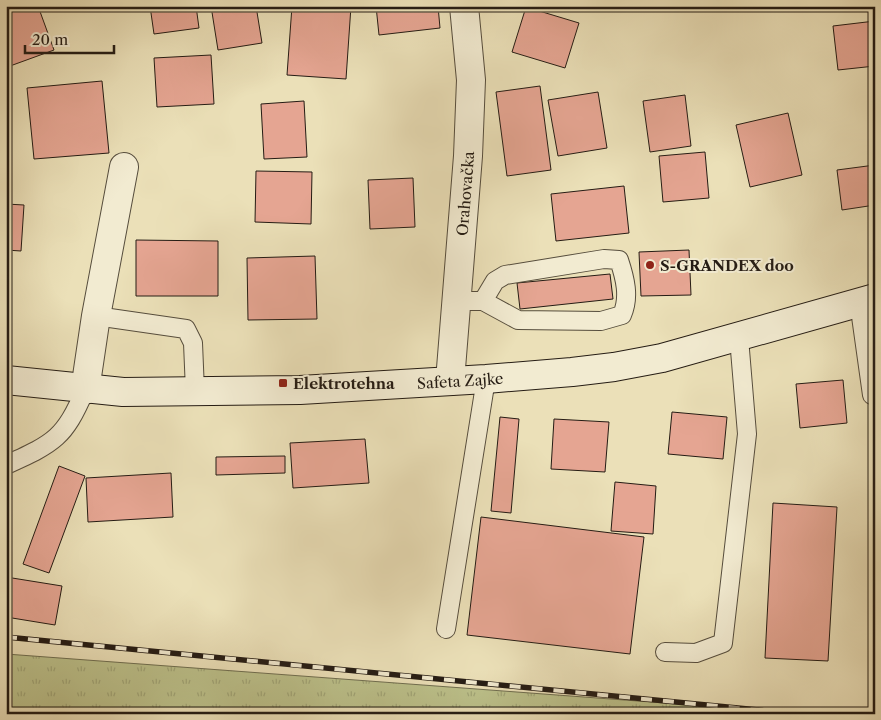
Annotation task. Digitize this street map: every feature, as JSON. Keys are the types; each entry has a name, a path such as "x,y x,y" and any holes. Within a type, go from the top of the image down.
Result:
{"main road":[{"name":"Orahovačka","path":"450,381 468,156 471,80 464,6"},
{"path":"85,390 96,316 124,167"},
{"name":"Safeta Zajke","path":"6,380 85,390 300,390 486,379 614,368 662,358 738,338 867,300"}],"lane":[{"path":"457,301 483,300 518,320 601,321 622,314 626,305 626,288 619,260 604,259 505,275 495,281 483,300"},
{"path":"867,300 872,395"},
{"path":"96,316 186,329 193,343 195,391"},
{"path":"665,652 696,653 723,643 747,434 738,338"},
{"path":"446,629 486,379"},
{"path":"6,465 46,446 68,426 85,390"}],"green space":[{"path":"6,654 812,714 6,714"}],"building":[{"path":"6,6 38,6 54,50 10,66 6,56"},
{"path":"150,6 196,6 199,28 154,34"},
{"path":"211,6 256,6 262,43 218,50"},
{"path":"292,6 351,6 346,79 287,75"},
{"path":"376,6 438,6 440,28 379,35"},
{"path":"526,7 579,23 565,68 512,52"},
{"path":"875,21 875,66 838,70 833,26"},
{"path":"211,55 214,104 157,107 154,58"},
{"path":"102,81 109,153 34,159 27,88"},
{"path":"540,86 551,170 507,176 496,92"},
{"path":"598,92 607,148 558,156 548,100"},
{"path":"685,95 691,146 650,152 643,101"},
{"path":"304,101 307,157 264,159 261,104"},
{"path":"788,113 802,175 750,187 736,125"},
{"path":"705,152 709,198 663,202 659,156"},
{"path":"875,165 875,205 842,210 837,170"},
{"path":"256,171 312,172 311,224 255,222"},
{"path":"413,178 415,227 370,229 368,180"},
{"path":"624,186 629,233 556,241 551,194"},
{"path":"6,204 24,205 21,251 6,250"},
{"path":"136,240 218,241 218,296 136,296"},
{"path":"689,250 691,295 641,296 639,252"},
{"path":"315,256 317,319 248,320 247,258"},
{"path":"610,274 613,299 520,309 517,283"},
{"path":"843,380 847,423 800,428 796,384"},
{"path":"672,412 727,417 723,459 668,454"},
{"path":"500,417 519,419 511,513 491,511"},
{"path":"554,419 609,422 605,472 551,469"},
{"path":"365,439 369,483 293,488 290,443"},
{"path":"285,456 285,473 216,475 216,457"},
{"path":"59,466 85,476 49,573 23,564"},
{"path":"171,473 173,517 88,522 86,478"},
{"path":"615,482 656,486 653,534 611,531"},
{"path":"773,503 837,507 828,661 765,658"},
{"path":"481,517 644,537 630,654 467,635"},
{"path":"6,577 62,586 55,625 6,617"}],"railway":[{"path":"6,637 799,714"}],"place":[{"name":"S-GRANDEX doo","path":"650,265"},
{"name":"Elektrotehna","path":"283,383"}]}
